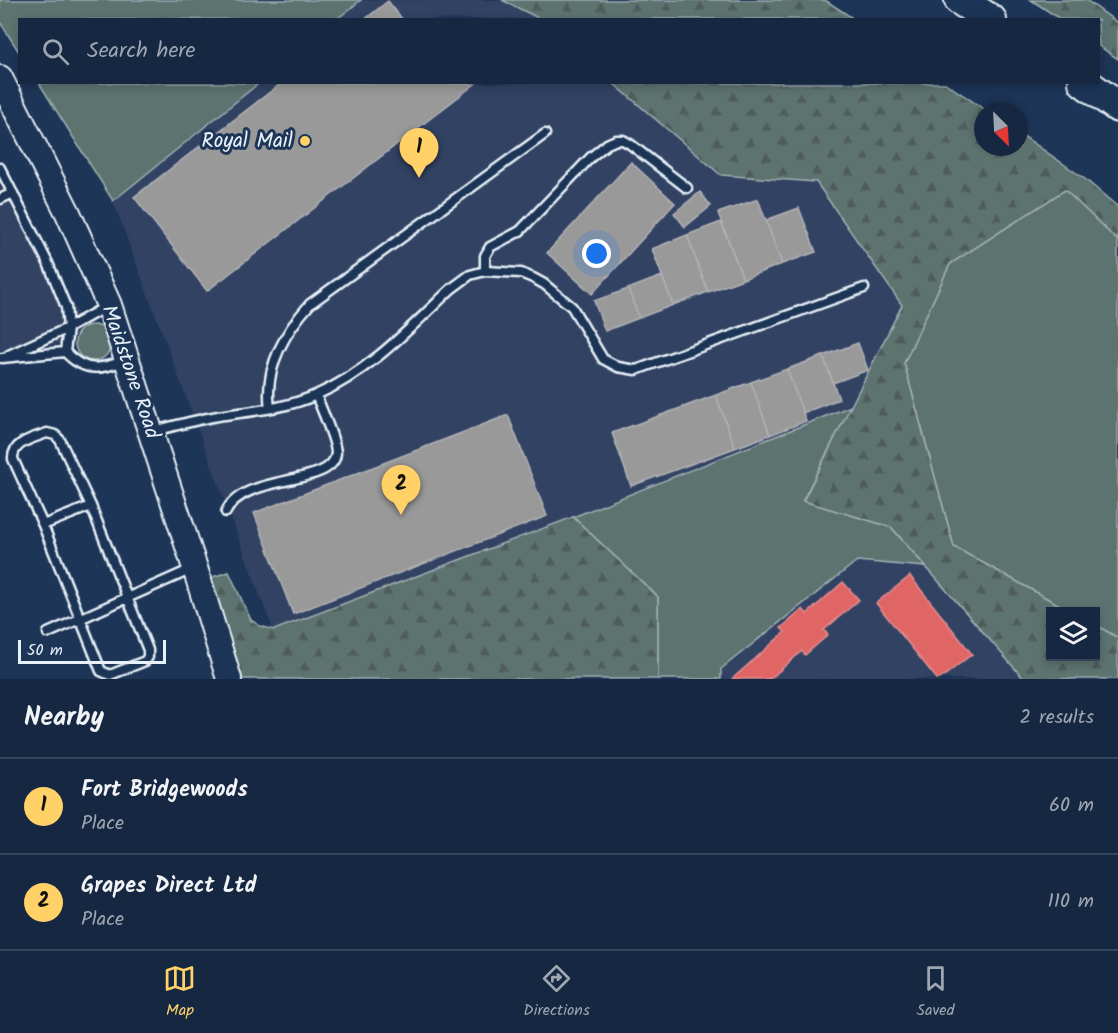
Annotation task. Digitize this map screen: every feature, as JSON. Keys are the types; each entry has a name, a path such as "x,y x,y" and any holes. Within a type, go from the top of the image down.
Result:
{"highway":[{"path":"960,0 988,18"},
{"path":"1087,84 1118,107"}],"main road":[{"name":"Maidstone Road","path":"0,78 63,202 109,305 229,679"}],"lane":[{"path":"270,408 269,380 275,359 296,320 310,304 545,134"},
{"path":"485,271 484,259 490,247 520,231 591,157 612,142 623,140 630,144 687,188"},
{"path":"0,168 48,263 66,307 69,328 65,352"},
{"path":"0,199 13,193"},
{"path":"151,432 199,420 270,408 316,395 346,380 376,358 462,279 485,271 521,273 540,280 575,311 603,360 631,370 640,370 864,288"},
{"path":"1,359 69,328 109,305"},
{"path":"65,352 75,362 94,369 105,368 127,360"},
{"path":"1,359 65,352"},
{"path":"226,512 236,500 251,491 278,482 306,477 326,470 332,465 336,452 316,395"},
{"path":"51,433 60,440 92,506 148,650 149,654 145,661 110,675 102,671 43,525 12,453 18,445 51,433"},
{"path":"43,525 92,506"},
{"path":"48,633 195,568"}],"shaded area":[{"path":"361,0 502,0 538,18 339,18"},
{"path":"258,84 614,84 721,175 816,182 902,305 851,406 753,450 273,630 113,201"},
{"path":"0,161 89,336 0,359"},
{"path":"857,561 926,567 1024,679 721,679 721,669"}],"green space":[{"path":"0,0 361,0 338,18 18,18 18,50 0,22"},
{"path":"502,0 825,0 852,18 538,18"},
{"path":"1031,0 1086,0 1118,23 1118,59 1100,47 1100,18 1058,18"},
{"path":"40,84 258,84 113,201"},
{"path":"614,84 946,84 974,102 974,156 1028,156 1028,139 1085,179 1118,207 1118,241 1065,190 950,264 904,363 954,547 1063,607 1046,607 1046,661 1100,661 1100,627 1118,638 1118,679 1024,679 891,527 803,501 902,305 816,182 721,175"},
{"path":"1065,189 1118,241 1118,638 1100,627 1100,607 1063,607 954,547 904,363 950,264"},
{"path":"93,325 106,330 111,343 106,356 93,361 80,356 75,343 80,330"},
{"path":"851,406 803,500 891,527 926,567 857,561 721,669 721,679 658,679 658,597 573,517"},
{"path":"573,517 658,597 658,679 229,679 199,581 229,572 251,620 260,626 274,630"}],"building: Shops":[{"path":"910,576 972,654 940,679 937,679 876,603"},
{"path":"843,582 859,600 824,630 828,635 805,655 802,651 770,679 732,679 785,632 781,628 803,609 807,614"}],"building: Industry":[{"path":"388,1 401,18 367,18"},
{"name":"Royal Mail","path":"280,84 475,84 207,291 134,197"},
{"path":"631,162 675,203 592,294 547,253"},
{"path":"700,192 711,206 685,227 674,213"},
{"path":"758,199 782,264 743,279 718,213"},
{"path":"799,208 816,252 782,264 766,220"},
{"path":"721,222 743,279 708,292 687,235"},
{"path":"687,235 708,292 673,305 652,249"},
{"path":"662,276 673,305 639,318 628,289"},
{"path":"628,289 639,318 605,331 594,301"},
{"path":"858,343 868,370 833,383 823,356"},
{"path":"823,356 839,399 803,413 787,369"},
{"path":"787,369 806,421 770,435 751,382"},
{"path":"751,382 770,435 735,448 716,395"},
{"path":"716,395 735,448 631,486 612,433"},
{"path":"508,415 547,516 293,614 254,513"}],"place":[{"name":"Royal Mail","path":"305,141"},
{"name":"Fort Bridgewoods","path":"419,178"},
{"name":"Grapes Direct Ltd","path":"401,515"}]}
